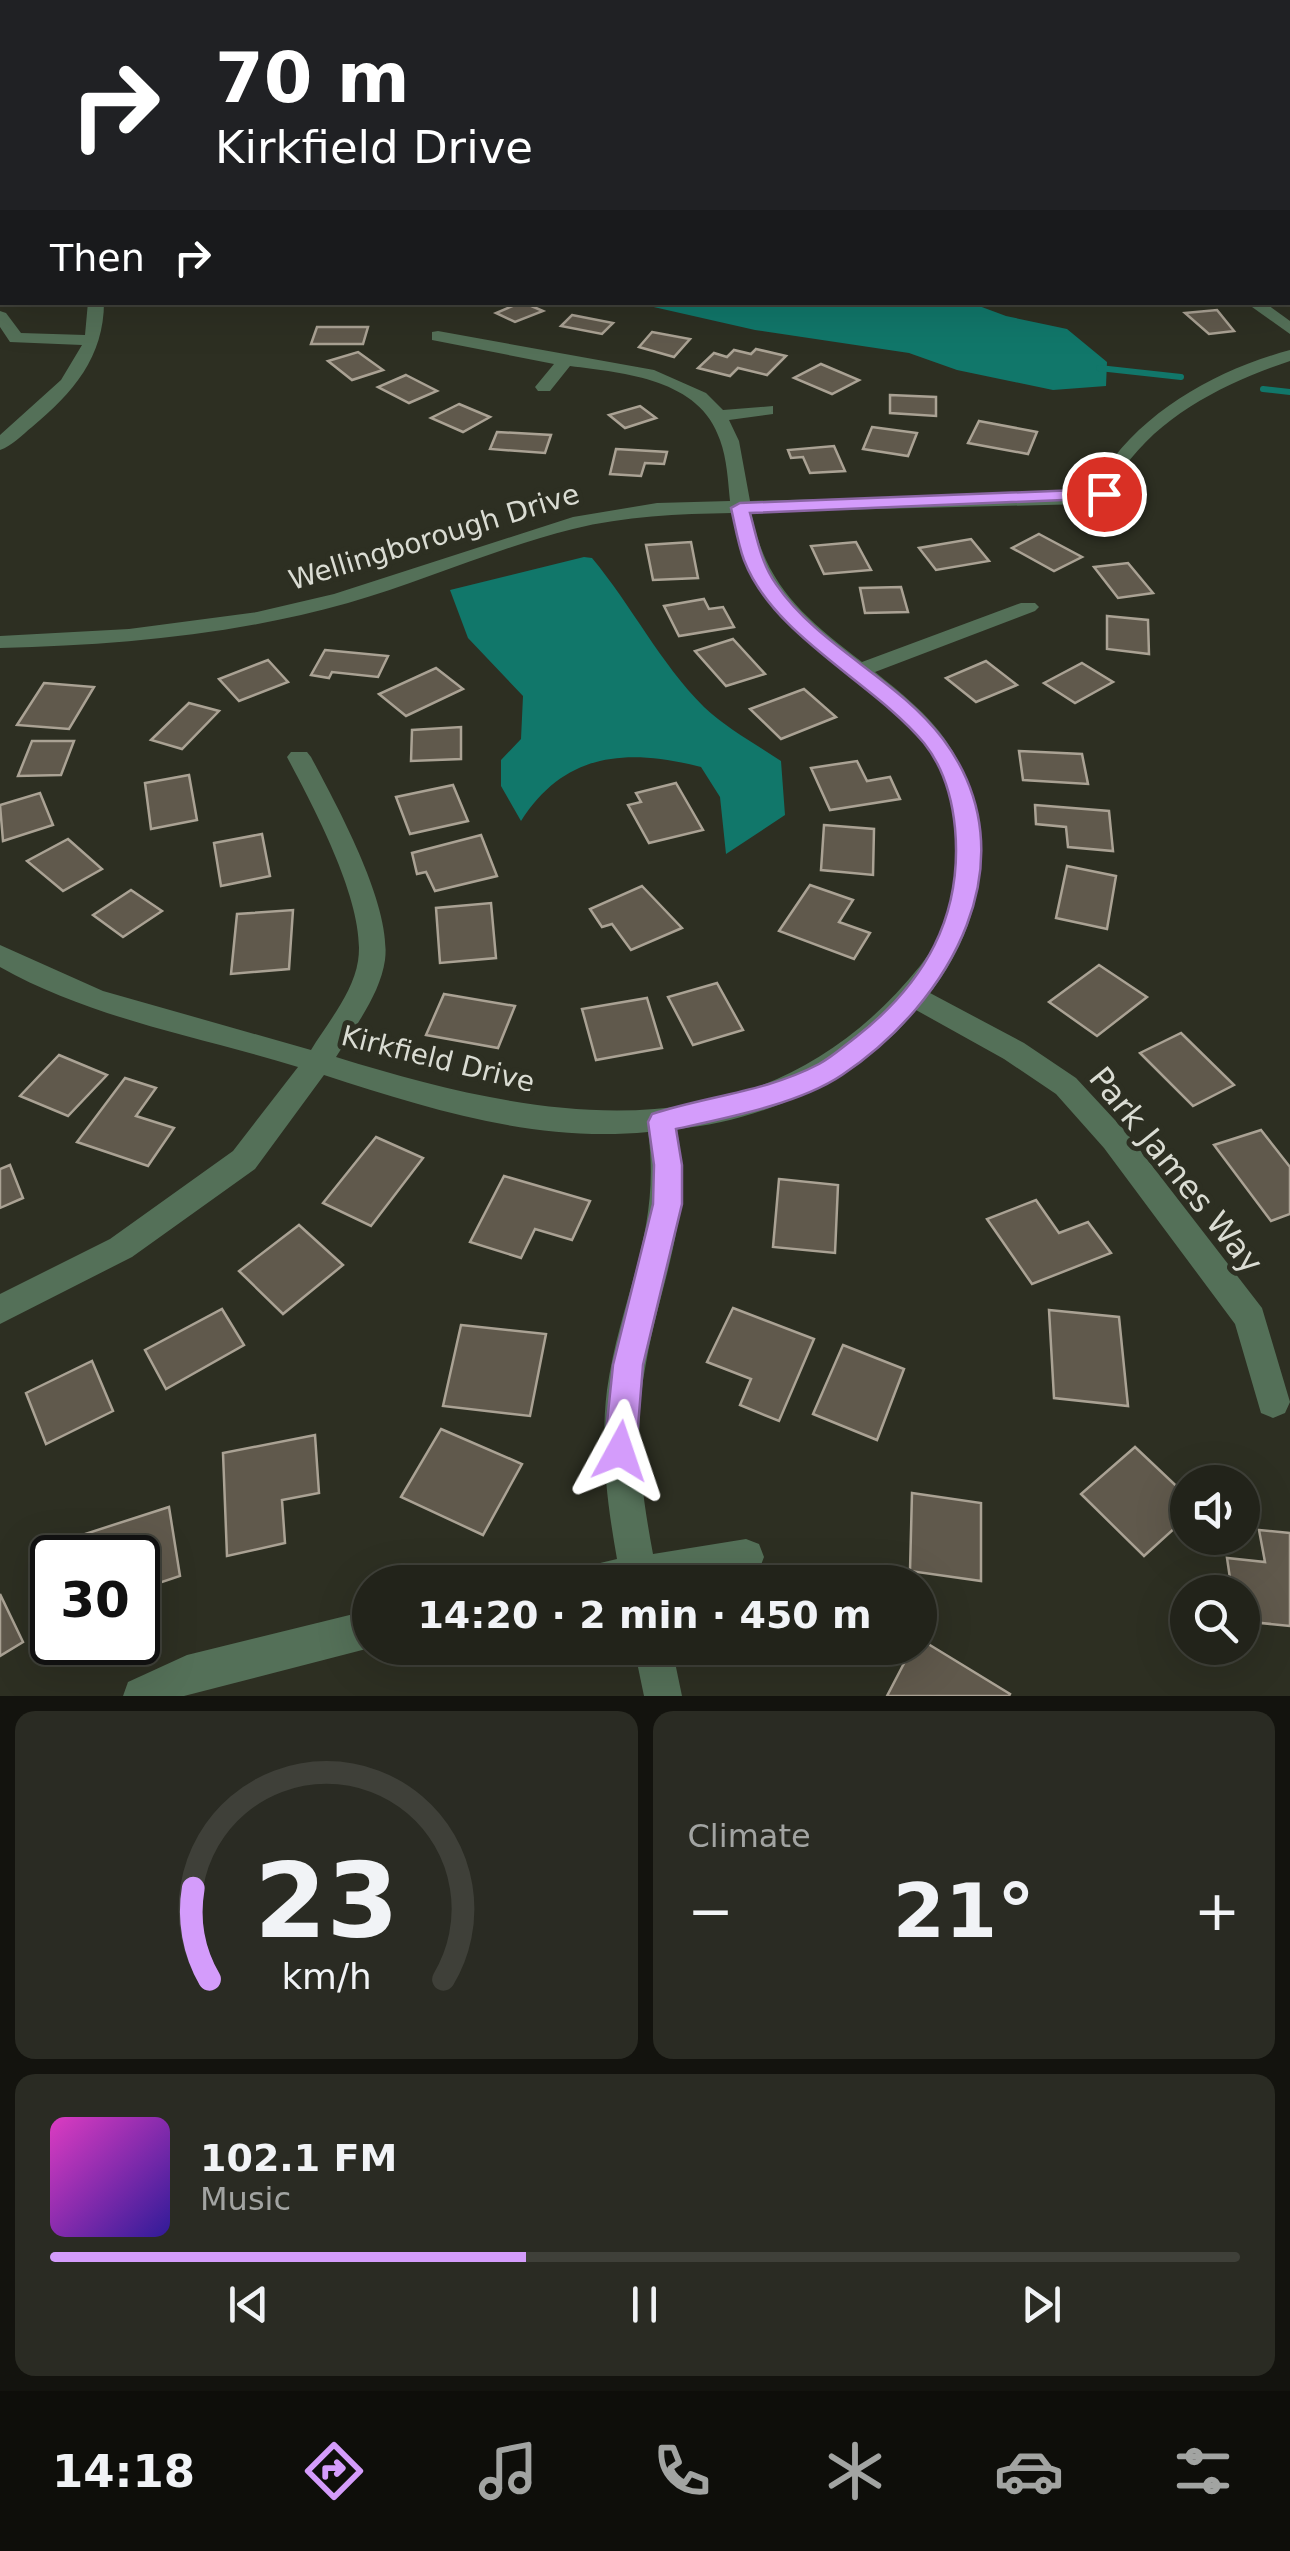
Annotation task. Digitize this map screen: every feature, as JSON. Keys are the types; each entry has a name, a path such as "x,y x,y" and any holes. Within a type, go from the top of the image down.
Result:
{"street":[{"path":"0,444 50,404 77,374 93,340 98,322 96,305"},
{"path":"1257,305 1290,330"},
{"path":"0,316 16,338 93,340"},
{"path":"438,336 617,368 674,384 721,416 768,410"},
{"path":"0,354 34,341"},
{"name":"Wellingborough Drive","path":"0,642 100,639 257,619 343,598 589,516 657,510 1084,498 1125,491 1115,468 1140,433 1232,377 1290,355"},
{"path":"544,387 566,360"},
{"name":"Kirkfield Drive","path":"0,955 84,994 506,1114 593,1122 661,1122 746,1104 830,1070 916,997 960,918 970,866 966,817 951,768 934,742 789,612 767,586 753,560 740,508 733,455 721,416"},
{"path":"858,671 1028,607"},
{"path":"0,1310 122,1248 244,1160 318,1062 358,998 372,964 373,936 328,811 299,757"},
{"name":"Park James Way","path":"916,997 1014,1050 1066,1086 1115,1140 1250,1318 1272,1402"},
{"path":"637,1565 626,1514 620,1451 628,1365 668,1204 668,1165 661,1122"},
{"path":"703,1565 746,1557"},
{"path":"142,1696 187,1674 352,1633"},
{"path":"657,1665 663,1696"}],"water":[{"path":"645,305 976,305 1006,316 1067,329 1107,362 1106,386 1053,390 957,370 909,353 755,330"},
{"path":"592,558 704,707 781,761 785,815 726,854 720,797 701,767 648,758 600,761 557,781 521,821 501,786 501,760 521,739 523,696 468,638 450,590"}],"building":[{"path":"515,305 543,311 515,322 496,313"},
{"path":"1217,310 1234,331 1209,334 1185,313"},
{"path":"572,315 613,323 602,334 561,326"},
{"path":"317,327 368,327 363,344 311,344"},
{"path":"652,332 690,339 674,357 639,347"},
{"path":"756,349 786,356 767,375 738,368 730,376 698,368 714,353 727,357 734,350 751,354"},
{"path":"358,352 383,370 352,380 328,361"},
{"path":"821,364 859,380 832,394 794,378"},
{"path":"406,375 437,391 409,403 378,387"},
{"path":"890,395 936,397 936,416 890,413"},
{"path":"459,404 490,417 463,432 431,418"},
{"path":"640,406 656,418 625,428 609,415"},
{"path":"979,421 1037,432 1028,454 968,443"},
{"path":"872,427 917,433 908,456 863,449"},
{"path":"497,432 551,435 545,453 490,449"},
{"path":"834,446 845,471 810,473 803,457 791,458 788,450"},
{"path":"616,449 667,452 664,464 645,463 641,476 610,474"},
{"path":"1039,534 1082,557 1054,571 1012,548"},
{"path":"971,539 989,561 936,570 919,548"},
{"path":"691,542 698,578 653,580 646,545"},
{"path":"856,542 871,570 824,574 811,546"},
{"path":"1128,563 1153,593 1118,598 1094,567"},
{"path":"901,587 908,612 865,613 860,588"},
{"path":"704,599 709,609 723,607 734,627 679,636 664,606"},
{"path":"1107,616 1148,620 1149,654 1107,649"},
{"path":"733,639 765,674 726,686 695,651"},
{"path":"325,650 388,656 378,677 332,672 329,678 311,675"},
{"path":"268,660 288,682 239,701 219,679"},
{"path":"986,661 1017,685 976,702 946,678"},
{"path":"1082,663 1113,682 1075,703 1044,683"},
{"path":"436,668 463,689 406,716 379,694"},
{"path":"44,683 94,687 69,729 17,725"},
{"path":"804,689 836,717 781,739 750,709"},
{"path":"189,703 219,711 182,749 151,740"},
{"path":"461,727 461,759 411,761 412,730"},
{"path":"32,741 74,741 61,775 18,776"},
{"path":"1019,751 1082,754 1088,784 1023,780"},
{"path":"857,761 867,781 890,777 900,799 830,810 811,768"},
{"path":"189,775 197,820 151,829 145,783"},
{"path":"676,783 703,830 649,843 628,805 641,802 636,793"},
{"path":"453,785 468,821 410,834 396,797"},
{"path":"40,793 53,825 3,841 0,805"},
{"path":"1035,805 1109,811 1113,851 1068,847 1066,827 1036,824"},
{"path":"824,825 874,829 873,875 821,870"},
{"path":"262,834 270,876 221,886 214,843"},
{"path":"481,835 497,876 435,891 426,872 417,874 412,853"},
{"path":"68,839 102,869 63,891 27,861"},
{"path":"1067,866 1116,876 1107,929 1056,918"},
{"path":"810,885 853,900 839,922 870,933 854,959 779,931"},
{"path":"642,886 682,928 631,950 612,924 602,927 590,909"},
{"path":"131,890 162,911 123,937 93,915"},
{"path":"491,903 496,958 440,963 436,908"},
{"path":"293,910 289,969 231,974 237,914"},
{"path":"1099,965 1147,997 1097,1036 1049,1002"},
{"path":"717,983 743,1030 693,1045 668,997"},
{"path":"444,994 515,1006 498,1048 426,1035"},
{"path":"647,998 662,1048 596,1060 582,1009"},
{"path":"1181,1033 1234,1085 1193,1106 1140,1053"},
{"path":"59,1055 107,1075 68,1116 20,1096"},
{"path":"125,1078 156,1088 136,1116 174,1128 148,1166 77,1142"},
{"path":"1261,1130 1290,1167 1290,1214 1271,1221 1214,1145"},
{"path":"376,1137 423,1158 371,1226 323,1203"},
{"path":"10,1165 23,1198 0,1208 0,1169"},
{"path":"504,1176 590,1201 572,1240 535,1229 521,1258 470,1242"},
{"path":"779,1179 838,1185 835,1253 773,1247"},
{"path":"1036,1200 1059,1233 1088,1222 1111,1253 1032,1284 987,1219"},
{"path":"299,1225 343,1265 283,1314 239,1271"},
{"path":"733,1308 814,1339 779,1421 740,1405 751,1379 707,1362"},
{"path":"222,1309 244,1345 166,1389 145,1350"},
{"path":"1049,1310 1119,1317 1128,1406 1054,1398"},
{"path":"461,1325 546,1334 530,1416 443,1406"},
{"path":"843,1345 904,1369 877,1440 813,1414"},
{"path":"92,1361 113,1411 46,1444 26,1393"},
{"path":"441,1429 522,1464 483,1535 401,1497"},
{"path":"315,1435 319,1493 282,1500 285,1543 227,1556 223,1453"},
{"path":"1135,1447 1170,1480 1170,1532 1144,1556 1081,1494"},
{"path":"912,1493 981,1503 981,1581 937,1575 937,1565 910,1565"},
{"path":"169,1507 180,1576 160,1583 160,1535 82,1535"},
{"path":"1260,1530 1290,1533 1290,1626 1260,1623 1260,1575 1230,1575 1227,1558 1265,1562"},
{"path":"0,1594 23,1642 0,1656"},
{"path":"937,1649 1010,1694 1009,1696 887,1696 903,1665 937,1665"}],"waterway":[{"path":"1257,0 1271,0"},
{"path":"1099,368 1181,377"},
{"path":"1263,389 1290,392"}],"route":[{"path":"620,1451 628,1365 668,1204 668,1165 661,1122 746,1104 830,1070 878,1033 916,997 941,957 960,918 970,866 964,802 951,768 909,714 810,632 767,586 753,560 740,508 1084,498 1104,494"}]}
